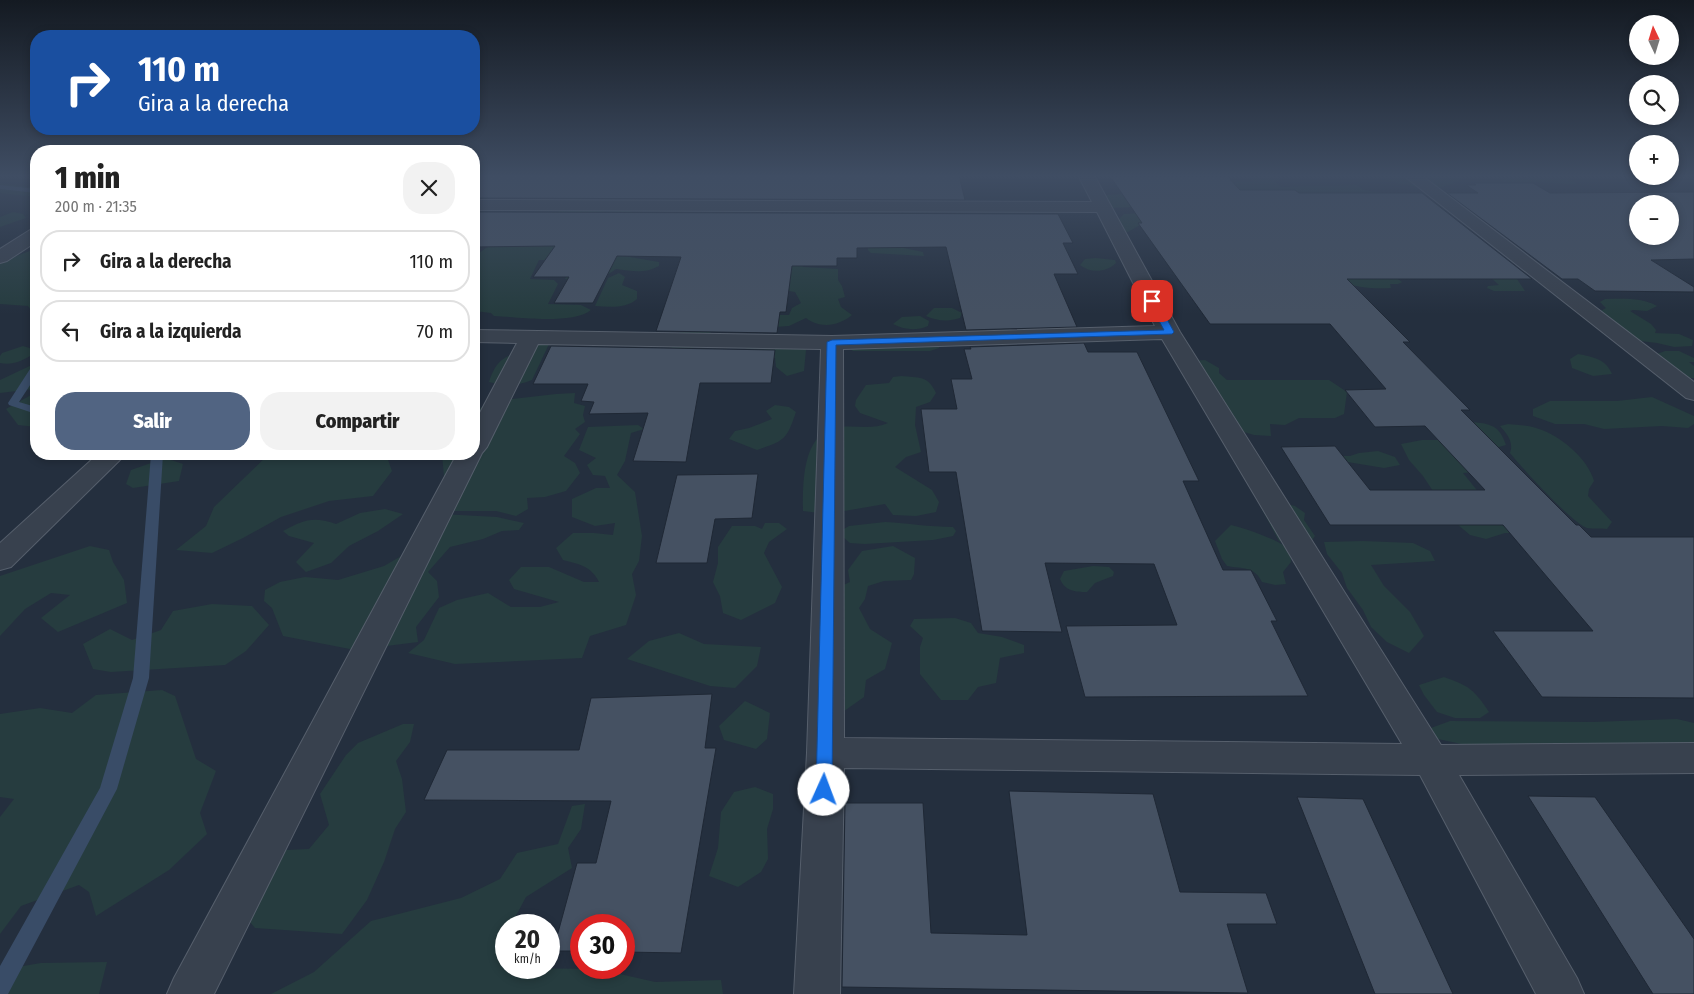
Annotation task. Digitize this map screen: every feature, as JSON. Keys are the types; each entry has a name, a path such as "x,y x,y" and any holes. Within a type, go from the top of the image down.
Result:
{"street":[{"path":"1110,221 1169,332 1430,760 1561,994"},
{"path":"1470,221 1694,393"},
{"path":"0,257 30,238"},
{"path":"480,336 832,342 1169,332"},
{"path":"480,435 530,337"},
{"path":"817,994 826,752 832,342"},
{"path":"6,548 106,460"},
{"path":"190,994 467,460"},
{"path":"826,752 1430,760 1694,758"}],"green space":[{"path":"0,221 16,221 0,227"},
{"path":"539,221 575,221 624,256 659,262 659,266 643,271 616,269 598,278 565,279 575,260 539,260 530,279 554,280 558,284 548,304 581,305 591,310 582,315 558,319 494,316 491,313 480,312 480,253 489,246"},
{"path":"1146,221 1128,232 1115,231 1116,222"},
{"path":"901,245 904,248 923,252 924,256 871,253 868,250 868,246"},
{"path":"30,251 30,309 28,306 0,304 0,262"},
{"path":"1085,259 1115,260 1116,263 1099,271 1089,270 1080,265"},
{"path":"800,262 803,267 838,269 838,280 845,297 838,299 841,307 852,315 841,322 829,325 817,324 806,318 789,326 709,331 715,336 705,344 689,349 670,350 673,345 661,333 678,333 775,315 789,315 792,308 801,303 795,292 783,290 724,292"},
{"path":"619,273 625,277 622,285 637,291 637,299 622,306 595,306 608,278"},
{"path":"1347,274 1394,276 1402,282 1390,284 1391,288 1359,287 1341,281"},
{"path":"1490,277 1517,279 1525,291 1494,291 1487,288 1488,286 1499,285"},
{"path":"1605,299 1638,300 1657,306 1647,311 1630,311 1651,324 1656,330 1655,333 1679,334 1693,340 1692,346 1674,347 1640,341 1597,313 1606,308 1600,302"},
{"path":"934,308 952,308 962,313 960,318 947,320 926,316"},
{"path":"920,316 929,321 928,326 910,329 893,324 902,317"},
{"path":"536,341 549,344 532,380 511,385 489,382 493,371 503,359 521,351"},
{"path":"939,343 939,348 930,351 853,351 848,347"},
{"path":"804,345 806,350 804,371 787,376 776,367 775,358 748,358 743,350 749,347"},
{"path":"23,346 30,348 30,356 10,364 0,363 2,353"},
{"path":"1665,351 1679,351 1694,358 1694,362 1689,362 1694,366 1694,378 1680,378 1654,355"},
{"path":"1578,354 1603,362 1612,374 1593,376 1572,368 1570,359"},
{"path":"1205,360 1219,368 1219,373 1227,380 1329,380 1347,392 1344,414 1335,418 1299,418 1285,425 1270,424 1271,436 1254,435 1237,430 1191,361"},
{"path":"30,366 30,389 0,393 0,380"},
{"path":"893,377 922,378 930,383 936,393 930,402 916,407 915,425 921,452 906,457 895,467 932,490 939,502 936,512 916,516 893,515 885,504 827,514 803,511 803,486 807,460 811,448 818,438 827,431 839,427 870,427 888,423 860,413 855,406 856,400 866,385 889,383"},
{"path":"575,393 574,403 585,406 583,415 585,422 575,429 580,434 564,456 575,463 580,473 566,491 545,497 527,498 528,509 516,516 496,511 447,511 443,460 480,460 480,408 487,402"},
{"path":"30,396 30,426 18,425 6,409"},
{"path":"1652,397 1694,416 1694,424 1688,428 1662,426 1604,429 1584,424 1555,424 1533,416 1533,409 1550,401 1617,401"},
{"path":"775,405 789,407 796,412 790,429 779,441 757,450 729,439 735,431 772,419 766,411"},
{"path":"1466,422 1486,424 1496,428 1506,445 1488,450"},
{"path":"1508,424 1524,425 1547,432 1572,449 1580,457 1594,481 1589,489 1588,496 1612,522 1607,529 1587,528 1580,524 1536,482 1510,453 1510,442 1500,426"},
{"path":"638,425 644,429 631,433 625,461 617,475 635,492 642,536 639,561 632,574 636,595 626,625 590,636 582,658 455,664 408,653 424,640 439,608 457,600 488,593 511,607 540,607 559,602 514,589 509,580 521,567 549,567 584,582 599,582 588,569 579,564 563,560 556,548 573,533 613,535 615,523 595,526 572,517 572,499 596,488 610,488 605,476 593,475 587,465 596,458 579,450 588,427"},
{"path":"1422,440 1442,440 1474,472 1463,473 1480,494 1437,497 1423,476 1409,460 1401,444"},
{"path":"1378,451 1395,457 1400,465 1384,468 1311,456 1350,456"},
{"path":"159,460 171,460 183,464 179,481 133,488 126,484 131,470"},
{"path":"263,460 388,460 392,471 373,496 329,501 281,517 212,553 176,550 206,526 214,507"},
{"path":"1283,503 1295,506 1305,513 1304,520 1315,536 1310,543 1290,546 1279,541 1259,504"},
{"path":"385,509 403,514 378,531 349,546 331,563 306,572 296,562 314,543 289,536 283,531 308,520 321,520 336,524 360,513"},
{"path":"441,514 497,517 524,523 519,530 502,531 483,539 450,547 428,572 437,581 439,597 416,627 418,642 355,650 283,636 272,608 264,601 265,590 280,582 305,577 338,580 384,566 403,555"},
{"path":"1491,514 1533,533 1505,533 1486,539 1470,535 1457,524"},
{"path":"885,522 953,527 956,531 953,536 933,540 865,544 850,543 843,537 844,529 849,526"},
{"path":"765,523 779,523 787,529 769,542 764,553 782,587 775,603 741,620 723,613 720,596 713,582 718,563 718,547 732,526 755,526 762,529"},
{"path":"1231,525 1268,537 1286,547 1290,554 1291,562 1283,572 1286,584 1275,585 1262,582 1252,571 1227,566 1215,541"},
{"path":"1324,542 1413,543 1430,551 1435,561 1371,565 1384,586 1410,612 1424,636 1409,653 1387,642 1371,627 1363,610 1347,588 1342,573 1327,554"},
{"path":"90,546 109,550 113,562 124,580 127,603 58,632 41,618 70,595 51,593 25,609 0,636 0,576"},
{"path":"893,546 915,558 914,574 911,580 884,581 868,586 865,599 859,608 870,629 892,643 885,669 866,680 864,697 840,714 839,587 850,582 848,570 862,551"},
{"path":"1093,566 1109,567 1114,572 1113,576 1095,583 1087,592 1071,590 1060,579 1064,571"},
{"path":"212,604 252,606 269,625 246,651 225,665 111,672 93,669 83,644 110,629 132,640 161,630 173,611"},
{"path":"955,618 971,623 978,633 1002,637 1024,645 1024,653 1000,658 996,683 978,687 968,700 941,700 920,674 920,647 923,638 910,626 914,619"},
{"path":"679,633 704,644 761,647 757,666 735,688 710,686 627,659 649,641"},
{"path":"1444,677 1466,686 1489,712 1480,718 1455,718 1437,712 1419,685"},
{"path":"162,690 175,696 196,759 216,771 200,813 207,834 169,870 96,916 89,892 79,885 21,906 0,934 0,817 14,799 0,797 0,714 40,708 72,713 96,695"},
{"path":"745,701 770,713 767,739 756,749 724,740 719,726"},
{"path":"1677,719 1694,723 1694,748 1545,747 1512,744 1466,745 1438,739 1431,728 1450,721 1592,722"},
{"path":"403,724 414,724 410,742 396,761 402,779 406,812 395,829 384,862 367,900 342,934 255,928 234,903 256,860 286,850 309,849 329,825 320,794 346,755 358,743"},
{"path":"755,787 773,794 773,809 767,829 768,859 761,872 738,887 709,876 718,848 721,812 734,792"},
{"path":"585,804 581,829 568,848 572,868 526,897 517,914 495,914 495,979 560,979 560,969 570,969 570,979 635,979 635,977 655,982 721,980 723,994 271,994 314,972 371,921 461,898 500,879 517,853 558,844 572,806"},
{"path":"107,962 99,994 0,994 0,970 41,963"}],"building":[{"path":"480,221 1062,221 1073,243 1063,243 1078,274 1054,274 1077,327 966,330 946,247 857,248 857,258 837,258 837,266 792,266 786,312 780,312 777,333 656,331 681,257 617,256 593,303 554,303 569,277 533,277 555,246 480,247"},
{"path":"1141,221 1458,221 1532,279 1347,279 1410,342 1403,342 1470,410 1461,410 1576,525 1579,525 1591,537 1694,537 1694,698 1542,697 1493,631 1593,631 1503,525 1330,525 1281,447 1335,446 1370,490 1485,490 1425,426 1375,427 1345,390 1386,389 1330,324 1210,324 1138,223 1142,223"},
{"path":"1485,221 1629,221 1629,245 1679,245 1679,221 1694,221 1694,259 1651,260 1694,287 1694,292 1595,291 1578,279 1562,279"},
{"path":"1084,343 1088,352 1137,352 1199,481 1183,481 1223,570 1251,570 1277,621 1271,621 1308,696 1085,697 1066,626 1177,625 1154,564 1045,563 1062,632 982,631 956,472 929,472 921,409 957,409 951,379 972,379 964,349 971,349 970,347"},
{"path":"551,346 775,350 771,383 700,383 686,462 633,461 648,413 589,414 594,402 581,401 588,384 533,384"},
{"path":"758,474 752,518 715,519 707,563 656,563 677,475"},
{"path":"712,694 705,748 716,748 681,953 635,952 635,914 570,914 570,951 560,951 560,925 577,863 596,863 611,801 424,800 447,750 579,750 591,698"},
{"path":"1009,791 1153,794 1180,892 1266,893 1277,924 1227,924 1248,993 842,987 845,803 923,803 931,933 1027,935"},
{"path":"1528,796 1595,797 1694,939 1694,994 1653,994"},
{"path":"1297,797 1363,799 1453,994 1375,994"}],"waterway":[{"path":"30,377 13,403 30,409"},
{"path":"0,987 108,789 141,678 157,460"}],"route":[{"path":"824,790 832,342 1169,332 1152,301"}]}
